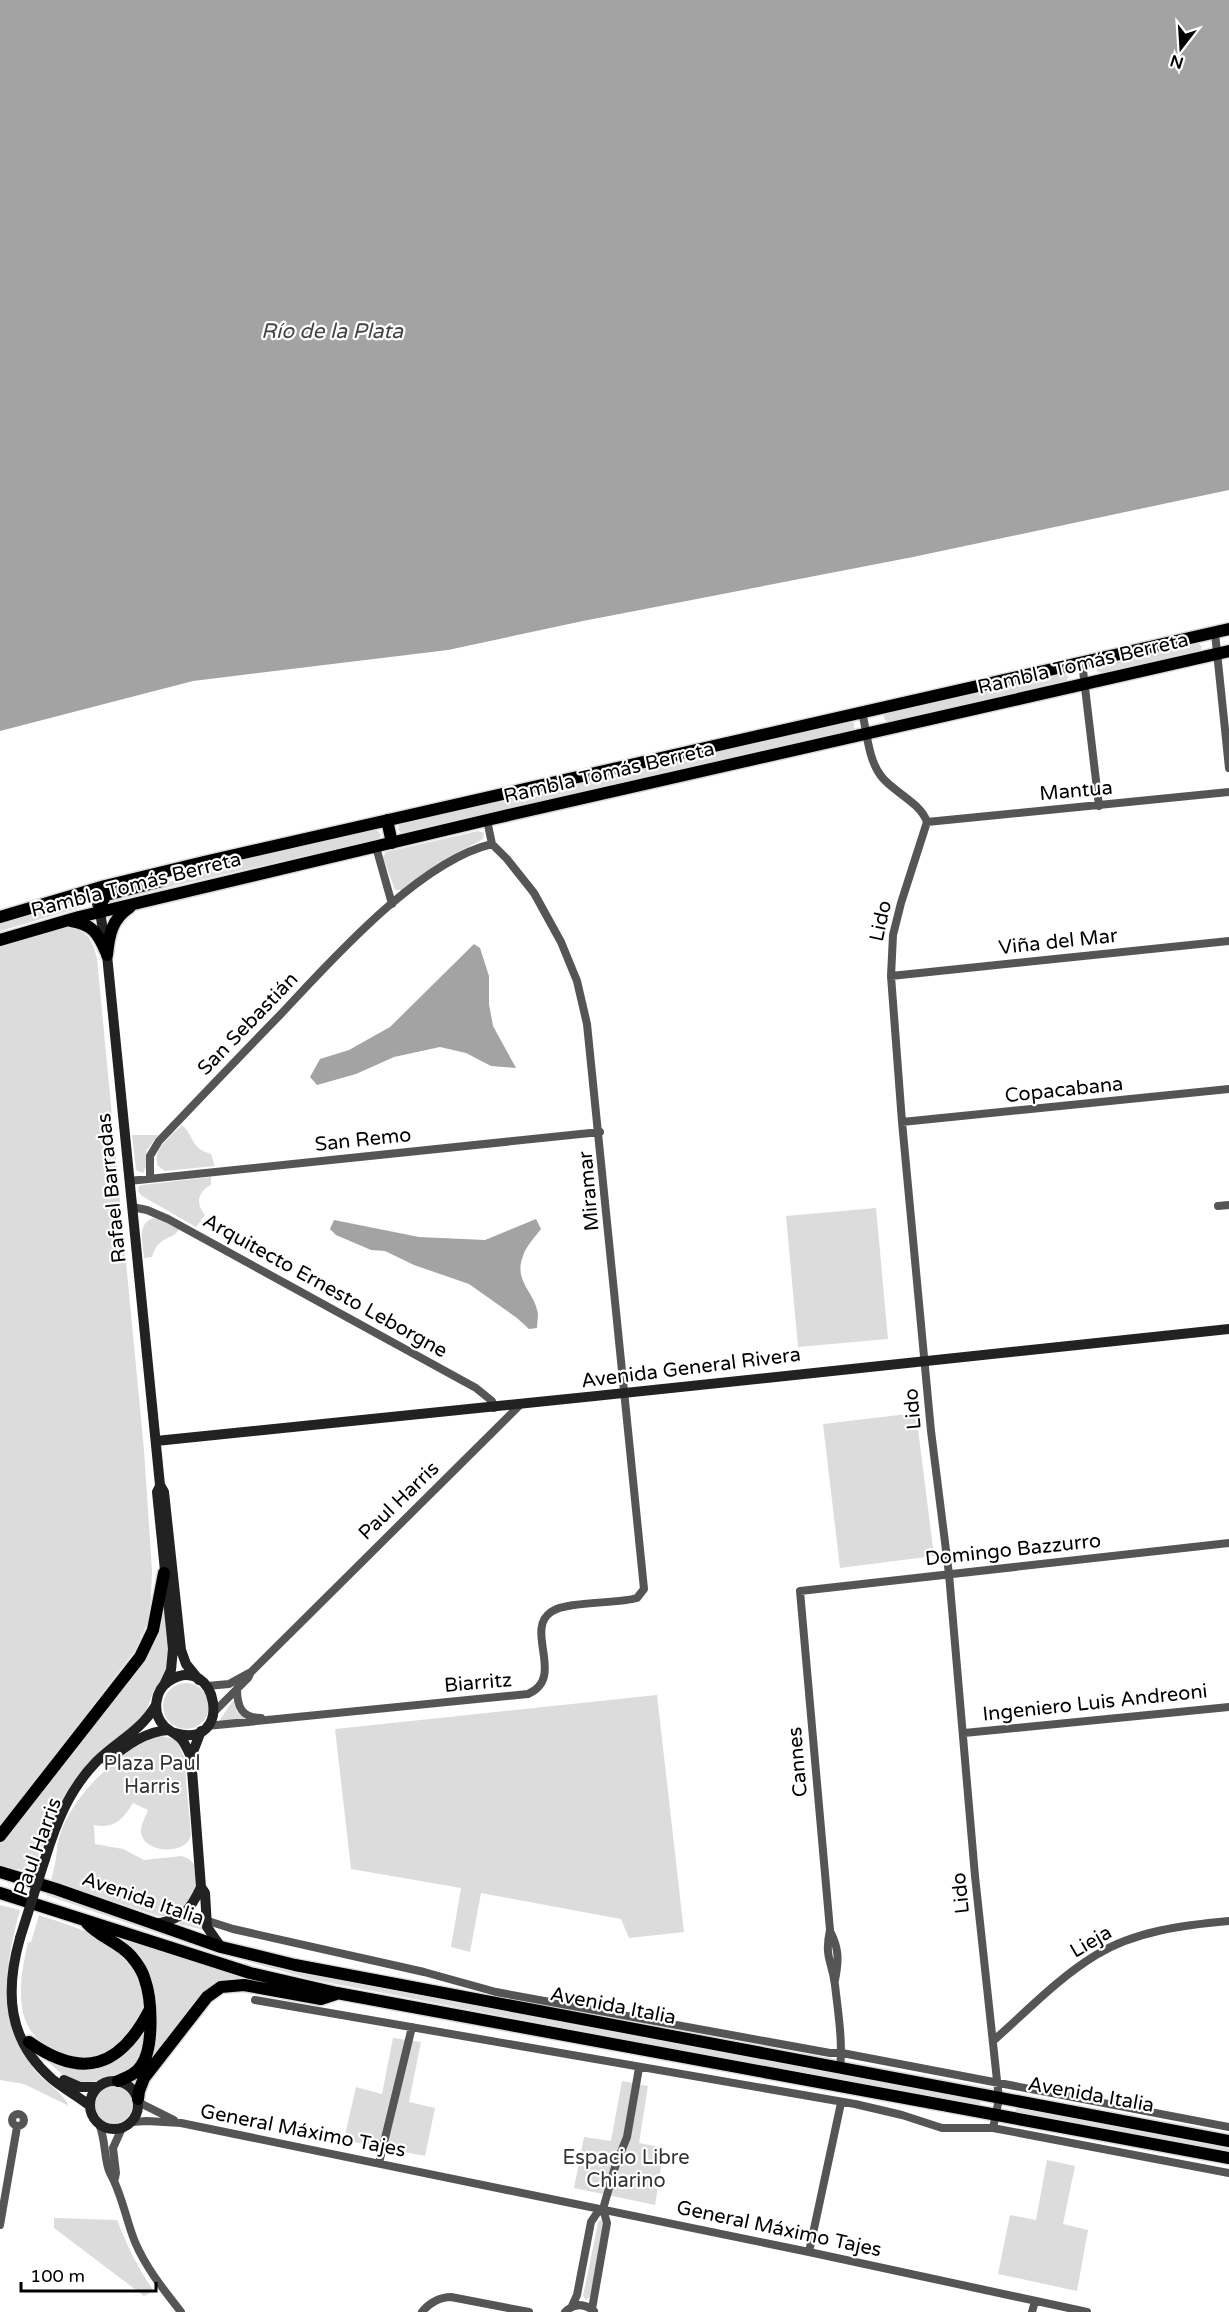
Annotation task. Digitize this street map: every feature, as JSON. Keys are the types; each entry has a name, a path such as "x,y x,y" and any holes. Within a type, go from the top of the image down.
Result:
{"main road":[{"name":"Rambla Tomás Berreta","path":"0,917 92,890 387,819 1229,629"},
{"name":"Rambla Tomás Berreta","path":"0,940 67,920 376,846 1223,652"},
{"path":"387,819 392,843"},
{"path":"100,912 101,903 106,895 175,877 204,862"},
{"name":"Rafael Barradas","path":"92,890 100,912 107,955 160,1485 164,1492 183,1656 191,1672 212,1693 215,1710"},
{"path":"107,955 108,941 115,921 136,903"},
{"path":"67,920 83,923 93,928 107,955"},
{"name":"Avenida General Rivera","path":"156,1441 495,1408 1229,1329"},
{"name":"Rafael Barradas","path":"156,1705 171,1670 173,1649 157,1492 160,1485"},
{"path":"0,1836 140,1657 153,1630 164,1573"},
{"path":"164,1686 176,1678 184,1677 203,1683"},
{"path":"156,1705 159,1719 181,1738 190,1756 205,1920 208,1931 221,1947"},
{"name":"Paul Harris","path":"90,2106 43,2070 32,2056 16,2027 11,2003 11,1981 60,1814 83,1776 111,1749 143,1725 156,1705"},
{"path":"190,1756 215,1710"},
{"path":"172,1732 188,1735 204,1729"},
{"name":"Paul Harris","path":"47,1860 68,1810 88,1780 115,1755 140,1738 151,1733 172,1732"},
{"name":"Avenida Italia","path":"0,1872 56,1889 221,1947 295,1965 1229,2141"},
{"path":"185,1914 191,1908 201,1887"},
{"name":"Avenida Italia","path":"0,1893 239,1969 337,1994 1229,2158"},
{"path":"156,1924 185,1914 193,1914 205,1920"},
{"path":"83,1918 91,1927 122,1946 137,1964 145,1979 150,2010 149,2045 144,2062 135,2073 118,2081 108,2082 93,2092 90,2106 94,2119 106,2128 126,2125 137,2113 138,2091 144,2078 207,1997 221,1987 244,1985 321,1999 337,1994"},
{"name":"Paul Harris","path":"23,1937 16,1980 16,2000 18,2016 29,2042 46,2065 66,2082 80,2087 98,2087"},
{"path":"29,2042 40,2050 65,2061 77,2064 98,2062 118,2054 127,2046 135,2037 150,2010"},
{"path":"118,2081 128,2086 138,2100"}],"street":[{"path":"1215,633 1223,652 1229,768"},
{"path":"1082,662 1099,806"},
{"path":"862,712 874,764 882,777 915,806 927,822"},
{"name":"Mantua","path":"927,822 1229,792"},
{"path":"487,820 492,844"},
{"name":"Lido","path":"927,822 898,914 891,956 891,976 902,1122 931,1431 949,1574 975,1876 998,2084 999,2098 993,2128"},
{"name":"San Sebastián","path":"150,1178 150,1156 159,1141 334,957 392,904 433,873 459,857 492,844"},
{"name":"Miramar","path":"492,844 507,859 534,894 552,924 577,981 587,1024 600,1132 624,1393 645,1586"},
{"path":"376,846 392,904"},
{"name":"Viña del Mar","path":"891,976 1229,941"},
{"name":"Copacabana","path":"902,1122 1229,1089"},
{"name":"San Remo","path":"129,1180 600,1132"},
{"path":"1218,1206 1229,1205"},
{"name":"Arquitecto Ernesto Leborgne","path":"132,1207 147,1210 168,1219 476,1388 492,1401 495,1408"},
{"name":"Paul Harris","path":"203,1683 229,1684 251,1672 520,1405"},
{"name":"Domingo Bazzurro","path":"800,1591 1229,1543"},
{"name":"Biarritz","path":"204,1729 272,1719 528,1694 540,1686 545,1676 542,1629 548,1614 553,1610 572,1606 637,1598 645,1586"},
{"name":"Cannes","path":"800,1591 830,1930 839,1954 835,1981 842,2053 840,2068"},
{"name":"Paul Harris","path":"215,1710 248,1678 251,1672"},
{"name":"Biarritz","path":"237,1689 237,1702 242,1713 254,1718 272,1719"},
{"name":"Ingeniero Luis Andreoni","path":"964,1733 1229,1707"},
{"name":"Avenida Italia","path":"205,1920 299,1945 424,1972 496,1992 830,2054 842,2053 1229,2127"},
{"name":"Lieja","path":"993,2041 1067,1976 1096,1955 1124,1941 1146,1935 1187,1926 1229,1921"},
{"path":"454,1996 456,1982"},
{"path":"255,2000 872,2108 942,2128 993,2128 1229,2173"},
{"path":"380,2163 412,2027"},
{"path":"572,2306 582,2305 593,2311 596,2276 607,2223 603,2209 615,2167 627,2137 639,2068"},
{"name":"General Máximo Tajes","path":"138,2100 181,2123"},
{"path":"809,2252 841,2103"},
{"name":"General Máximo Tajes","path":"126,2125 147,2121 181,2123 603,2209 1087,2312"},
{"path":"99,2124 105,2142 109,2169 115,2178 129,2228 140,2253 180,2312"},
{"path":"115,2178 113,2148 126,2125"},
{"path":"0,2225 17,2127"},
{"path":"565,2312 572,2306 577,2295 591,2222 603,2209"},
{"path":"422,2312 434,2302 445,2297 529,2312"},
{"path":"1032,2312 1035,2301"}],"green space":[{"path":"1198,642 1202,647 1200,652 1103,674 1097,671 1098,665 1101,664"},
{"path":"1063,672 1069,677 1065,682 888,722 884,719 884,713"},
{"path":"848,721 854,723 852,731 401,833 398,829 400,823"},
{"path":"376,829 381,835 378,839 109,901 107,896 180,879 217,866"},
{"path":"478,831 484,833 483,839 446,859 403,890 395,890 383,857 386,852"},
{"path":"78,901 86,906 0,931 0,921 65,902"},
{"path":"63,927 77,929 87,936 93,945 97,959 144,1450 152,1571 151,1598 147,1624 134,1652 0,1825 0,945"},
{"path":"182,1125 199,1149 211,1154 215,1166 165,1171 158,1166 157,1154"},
{"path":"132,1135 158,1135 147,1150 146,1167 143,1173 136,1170"},
{"path":"211,1177 211,1185 203,1191 199,1198 200,1207 205,1215 196,1227 142,1196 138,1191 139,1186 142,1185"},
{"path":"876,1208 888,1339 798,1347 786,1216"},
{"path":"153,1218 160,1219 179,1229 158,1245 152,1257 144,1258 142,1230 144,1225"},
{"path":"916,1413 934,1556 840,1568 823,1424"},
{"path":"164,1607 171,1656 163,1678 153,1692 143,1719 93,1760 42,1846 33,1871 0,1867 0,1842 76,1747"},
{"path":"186,1683 202,1690 209,1706 202,1722 186,1729 170,1722 163,1706 170,1690"},
{"path":"657,1695 684,1932 629,1938 621,1919 481,1893 470,1952 451,1947 461,1888 351,1869 335,1729"},
{"path":"233,1700 237,1712 247,1720 218,1723"},
{"name":"Plaza Paul Harris","path":"161,1736 174,1739 184,1757 191,1835 187,1842 181,1847 172,1849 163,1849 147,1843 142,1837 141,1829 148,1810 133,1803 118,1822 108,1826 94,1825 95,1844 123,1849 144,1860 182,1856 189,1859 194,1864 196,1889 182,1911 158,1916 51,1881 60,1835 81,1796 102,1773 124,1755 146,1741"},
{"path":"47,1893 179,1938 980,2100 980,2107 310,1979 200,1948 46,1895"},
{"path":"0,1905 20,1910 8,1973 10,2011 15,2030 34,2069 69,2106 24,2084 0,2080"},
{"path":"39,1915 70,1925 100,1939 125,1958 135,1971 144,2000 143,2009 120,2049 81,2061 43,2043 32,2032 25,2019 21,1989 28,1942 31,1942"},
{"path":"190,1918 199,1922 204,1930 179,1924 180,1921"},
{"path":"119,1938 282,1988 223,1984 136,2084 132,2081 153,2049 135,1955"},
{"path":"145,2031 141,2061 119,2077 82,2084 65,2077 44,2058 73,2067 100,2066 113,2062 125,2054"},
{"path":"393,2038 421,2042 409,2102 435,2108 425,2156 344,2140 356,2087 382,2094"},
{"name":"Espacio Libre Chiarino","path":"622,2081 648,2086 639,2143 664,2148 655,2205 574,2188 584,2137 611,2141"},
{"path":"113,2084 127,2090 133,2104 127,2118 113,2124 99,2118 93,2104 99,2090"},
{"path":"1016,2108 1229,2148 1229,2156 1015,2113"},
{"path":"1047,2160 1075,2166 1063,2224 1088,2230 1077,2291 998,2274 1010,2215 1036,2220"},
{"path":"54,2218 117,2220 133,2257 154,2291 144,2296 54,2228"},
{"path":"600,2220 604,2225 590,2297 586,2300 583,2296"}],"water":[{"name":"Río de la Plata","path":"0,0 1229,0 1229,490 913,557 583,621 448,650 193,681 0,731"},
{"path":"474,944 480,948 489,976 489,1004 493,1026 516,1068 491,1066 466,1053 440,1047 394,1057 356,1074 317,1085 310,1077 320,1059 349,1050 390,1027"},
{"path":"536,1219 541,1229 526,1249 521,1265 523,1280 538,1314 537,1328 529,1329 469,1284 414,1265 385,1251 371,1250 336,1235 330,1229 334,1220 419,1237 485,1240"}]}
